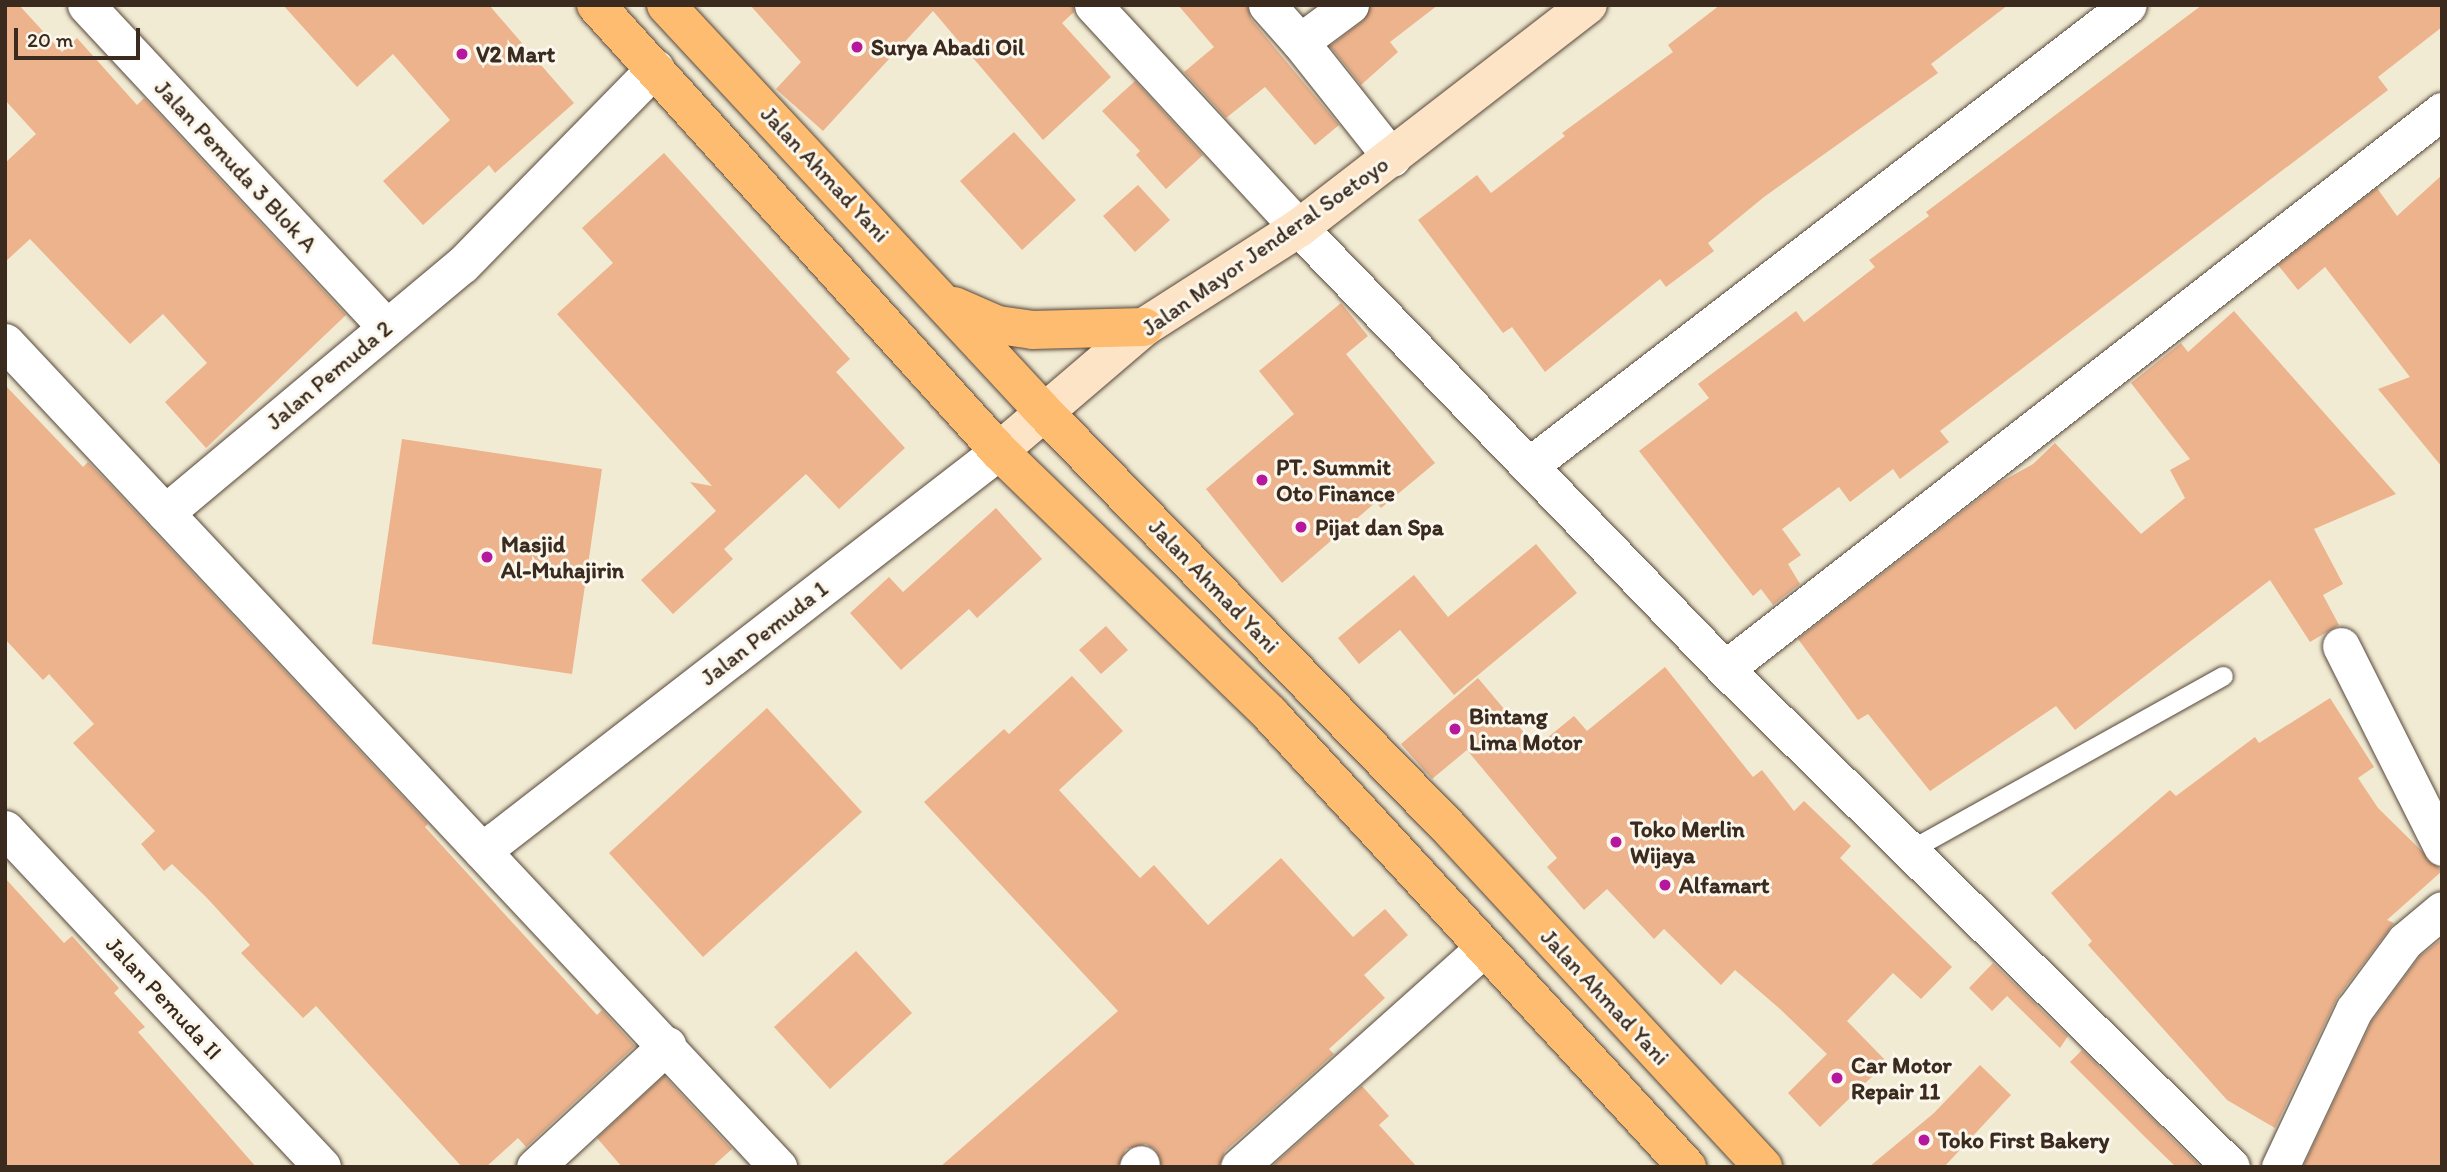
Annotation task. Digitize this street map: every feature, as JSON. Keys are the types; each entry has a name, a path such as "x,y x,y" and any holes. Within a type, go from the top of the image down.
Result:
{"main road":[{"path":"596,5 999,451 1270,713 1687,1167"},
{"name":"Jalan Ahmad Yani","path":"666,5 946,302 1044,412 1452,831 1763,1167"},
{"path":"946,302 999,325 1032,330 1144,327"}],"street":[{"name":"Jalan Pemuda 3 Blok A","path":"86,5 386,327"},
{"path":"1093,5 1299,228 1726,669 2231,1167"},
{"path":"1266,5 1300,42 1392,158"},
{"path":"1300,42 1350,5"},
{"name":"Jalan Mayor Jenderal Soetoyo","path":"1044,412 1144,327 1299,228 1588,5"},
{"path":"1530,465 2128,5"},
{"name":"Jalan Pemuda 2","path":"165,513 462,265 655,68"},
{"path":"1726,669 2442,111"},
{"path":"5,342 667,1045 778,1167"},
{"name":"Jalan Pemuda 1","path":"482,851 999,451 1044,412"},
{"path":"2341,646 2442,846"},
{"name":"Jalan Pemuda II","path":"5,829 322,1167"},
{"path":"2280,1167 2354,1010 2405,941 2442,910"},
{"path":"1239,1167 1484,948"},
{"path":"536,1167 667,1045"}],"lane":[{"path":"1910,850 2223,676"}],"building":[{"path":"5,5 19,5 62,52 77,38 137,105 144,98 346,315 206,448 165,402 207,363 163,314 130,344 30,239 5,262 5,163 36,134 5,100"},
{"name":"V2 Mart","path":"283,5 489,5 574,103 495,173 489,165 423,225 383,181 450,120 393,54 357,87"},
{"path":"750,5 1073,5 1074,12 1062,23 1111,77 1043,140 933,11 823,131 776,89 801,62"},
{"path":"1178,5 1247,5 1251,19 1339,125 1315,145 1265,87 1226,118 1184,72 1214,47"},
{"path":"1371,5 1438,5 1390,42 1398,52 1361,85 1330,46 1363,21"},
{"path":"1720,5 2008,5 1931,64 1938,73 1764,197 1708,243 1714,251 1666,287 1660,279 1545,372 1512,327 1503,333 1418,220 1477,175 1491,193 1565,136 1562,133 1673,52 1668,45"},
{"path":"2202,5 2442,5 2442,27 2378,77 2388,90 1940,431 1949,442 1900,479 1893,469 1850,502 1839,487 1782,529 1801,555 1788,564 1800,584 1773,605 1761,589 1753,596 1639,451 1709,398 1698,384 1796,311 1804,322 1875,267 1869,260 1929,216 1926,212"},
{"path":"1135,81 1203,155 1166,189 1136,155 1140,151 1102,111"},
{"path":"1014,132 1076,200 1022,250 960,181"},
{"path":"664,153 850,359 836,372 905,448 839,509 806,474 724,549 733,559 673,614 641,580 716,511 690,482 712,486 557,314 613,263 582,228"},
{"path":"2442,175 2442,467 2378,389 2410,377 2325,267 2298,290 2278,265 2377,188 2397,216"},
{"path":"1138,185 1170,220 1135,252 1103,216"},
{"path":"1341,303 1368,336 1346,354 1435,463 1381,508 1376,502 1282,583 1206,489 1294,414 1259,371"},
{"path":"2234,311 2396,494 2314,529 2343,584 2323,595 2339,625 2310,642 2270,580 2075,730 2056,706 1930,791 1868,714 1858,720 1798,639 1999,483 2033,464 2055,443 2141,534 2185,498 2170,470 2190,459 2131,383 2181,343 2188,352"},
{"path":"5,385 83,467 88,462 114,489 428,824 425,827 597,1015 602,1010 635,1046 526,1147 518,1138 486,1167 462,1167 316,1006 303,1018 241,953 250,945 207,898 172,864 164,871 141,844 155,831 73,743 94,724 49,674 43,680 5,639"},
{"name":"Masjid Al-Muhajirin","path":"402,439 602,469 572,674 372,644"},
{"path":"996,508 1042,559 977,618 969,609 901,670 850,613 889,577 903,592"},
{"path":"1536,544 1577,593 1454,695 1400,630 1359,664 1338,638 1414,575 1448,617"},
{"path":"1106,626 1128,650 1101,674 1079,650"},
{"path":"1665,667 1753,777 1762,770 1794,811 1804,801 1851,846 1840,858 1952,967 1921,999 1893,973 1847,1021 1887,1062 1820,1127 1788,1093 1827,1054 1780,1009 1735,970 1721,985 1664,929 1654,939 1607,889 1584,910 1547,867 1557,858 1467,750 1432,779 1401,744 1478,678 1536,747 1574,716 1587,731"},
{"path":"1072,676 1123,731 1059,790 1140,878 1154,865 1208,925 1281,858 1353,937 1385,909 1408,935 1364,975 1385,998 1329,1049 1334,1054 1225,1151 1219,1167 1161,1167 1156,1150 1146,1144 1126,1149 1118,1167 940,1167 1118,1011 924,802 1004,729 1009,734"},
{"path":"2330,698 2374,767 2358,778 2378,808 2442,871 2387,920 2394,923 2337,998 2275,1128 2227,1100 2088,945 2092,941 2051,893 2170,790 2176,796 2255,737 2259,743"},
{"path":"767,708 862,812 703,957 609,853"},
{"path":"5,878 64,943 72,936 119,988 114,993 145,1027 138,1032 256,1167 5,1167"},
{"path":"2442,939 2442,1167 2303,1167 2372,1021 2420,956"},
{"path":"856,951 912,1013 830,1089 774,1027"},
{"path":"1993,963 2068,1036 2060,1048 2007,996 1992,1011 1969,988"},
{"path":"2082,1050 2201,1167 2176,1167 2146,1138 2070,1062"},
{"path":"1980,1065 2011,1095 1944,1167 1869,1167 1934,1113"},
{"path":"664,1076 732,1149 712,1167 622,1167 597,1138"},
{"path":"1362,1086 1389,1116 1379,1125 1417,1167 1271,1167"}],"place":[{"name":"Surya Abadi Oil","path":"857,47"},
{"name":"V2 Mart","path":"462,54"},
{"name":"PT. Summit Oto Finance","path":"1262,480"},
{"name":"Pijat dan Spa","path":"1301,527"},
{"name":"Masjid Al-Muhajirin","path":"487,557"},
{"name":"Bintang Lima Motor","path":"1455,729"},
{"name":"Toko Merlin Wijaya","path":"1616,842"},
{"name":"Alfamart","path":"1665,885"},
{"name":"Car Motor Repair 11","path":"1837,1078"},
{"name":"Toko First Bakery","path":"1924,1140"}]}
